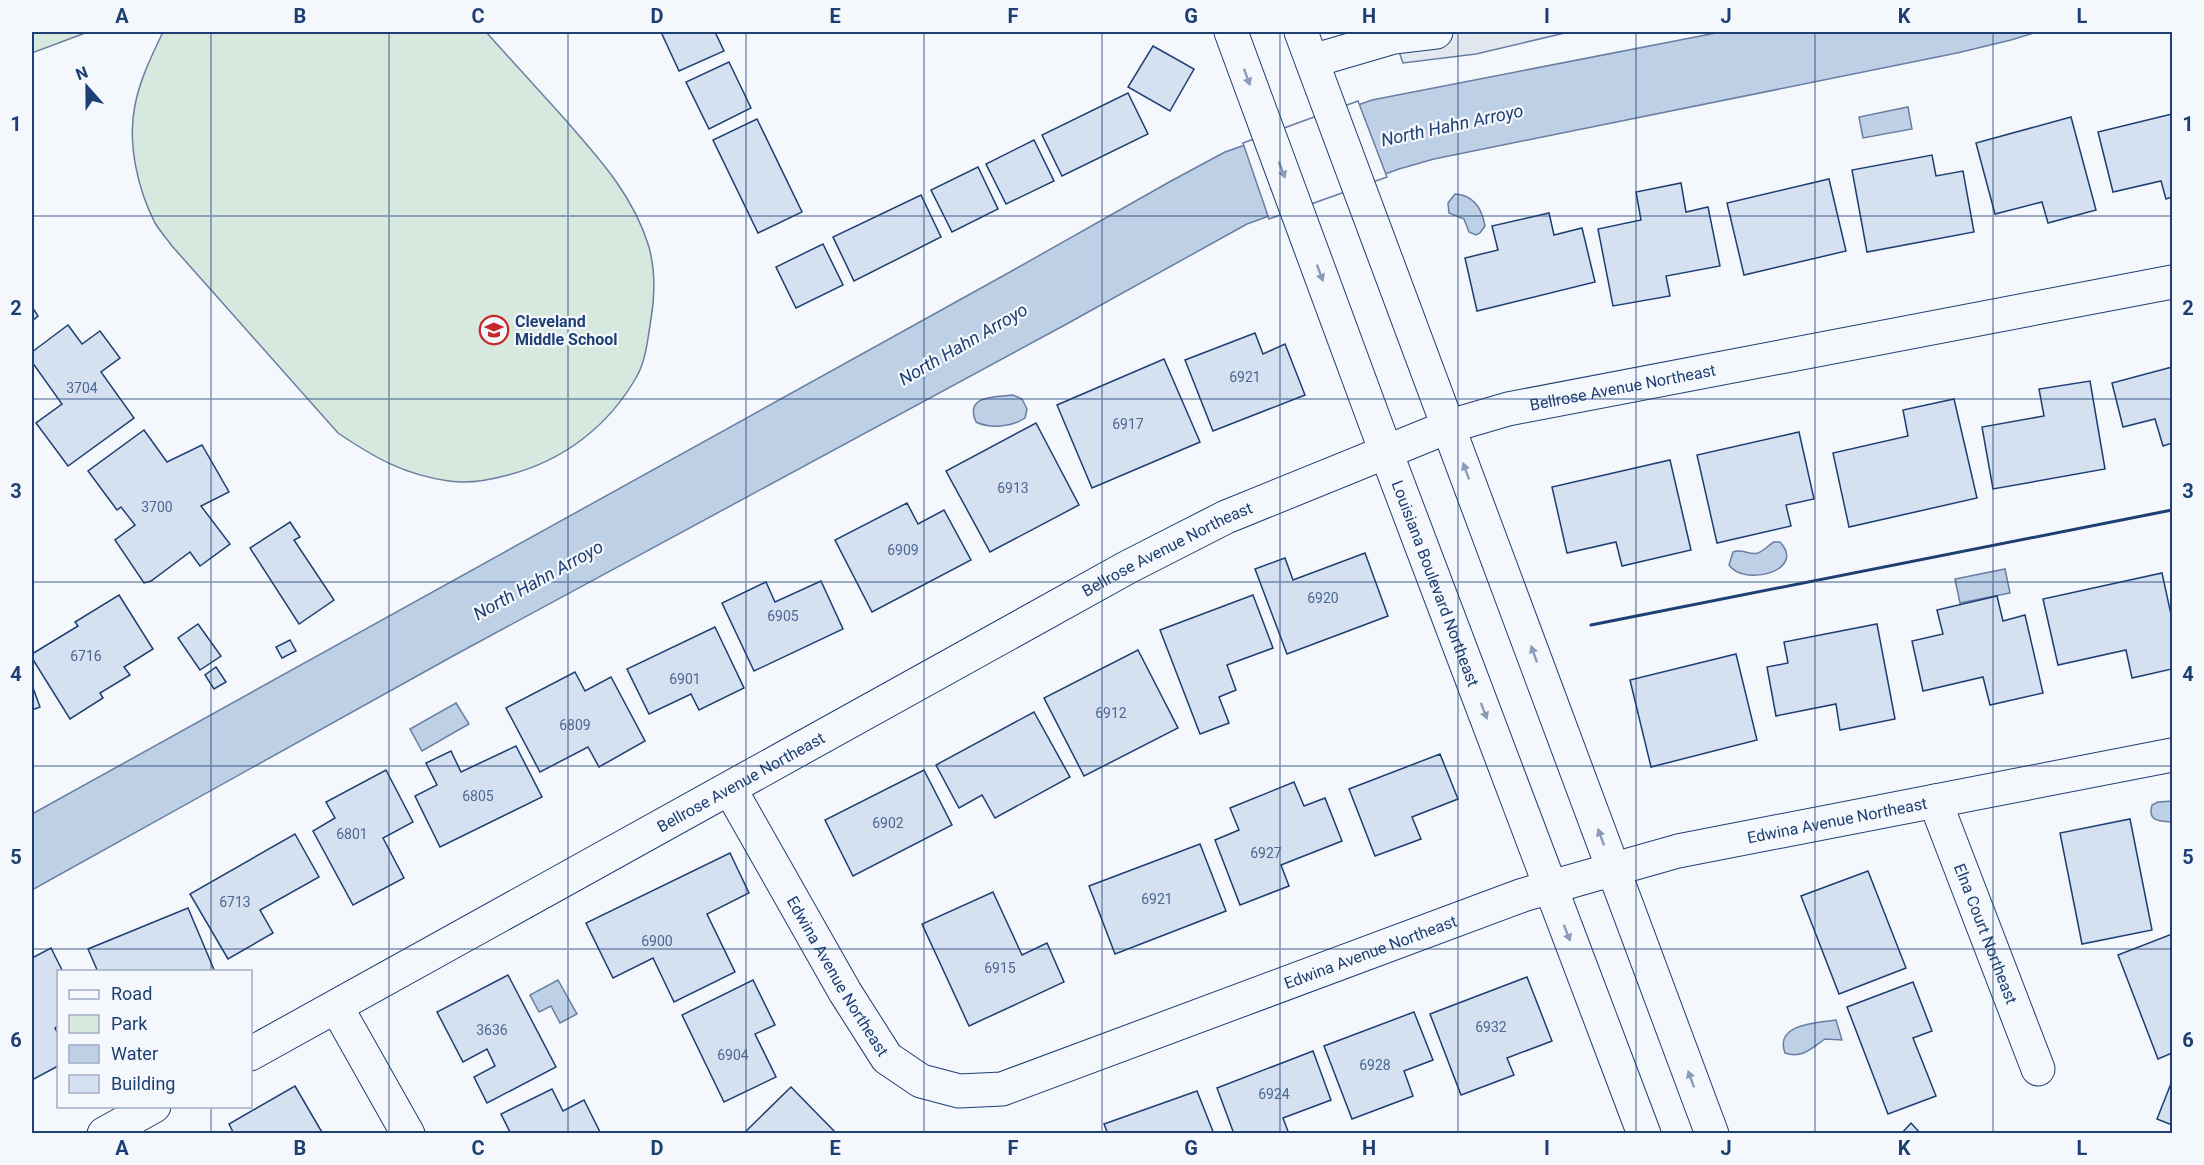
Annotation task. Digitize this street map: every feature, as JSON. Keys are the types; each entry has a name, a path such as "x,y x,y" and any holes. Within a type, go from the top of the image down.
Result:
{"street":[{"name":"Louisiana Boulevard Northeast","path":"1231,32 1386,452 1644,1134"},
{"path":"1436,32 1307,46 1712,1134"},
{"name":"Bellrose Avenue Northeast","path":"252,1053 337,1008 1138,562 1226,517 1450,426 1508,409 2172,282"},
{"name":"Edwina Avenue Northeast","path":"730,789 845,992 887,1058 921,1081 959,1091 1002,1089 1523,895 1613,868 1678,851 2172,755"},
{"name":"Elna Court Northeast","path":"1935,801 2038,1069"},
{"path":"337,1008 408,1134"},
{"path":"104,1134 152,1108"}],"green space":[{"path":"32,32 88,32 32,53"},
{"path":"163,32 486,32 601,161 634,210 649,247 654,292 643,363 626,394 613,411 583,439 547,461 508,475 471,482 433,478 404,470 378,458 338,433 172,246 155,223 149,210 139,181 133,150 133,120 140,86"}],"shaded area":[{"path":"1392,32 1569,32 1476,54 1403,63"}],"water":[{"name":"North Hahn Arroyo","path":"1721,32 2037,32 1957,53 1434,159 1399,169 1247,224 453,656 32,890 32,814 1225,152 1372,100"},
{"path":"1908,107 1912,129 1863,138 1859,117"},
{"path":"1455,194 1467,197 1476,204 1485,226 1480,233 1476,235 1469,232 1464,219 1449,213 1448,203"},
{"path":"1013,395 1022,399 1027,409 1025,418 1001,426 988,426 976,422 973,413 978,402 990,397"},
{"path":"1774,542 1780,542 1786,552 1786,561 1780,568 1770,573 1747,575 1737,572 1729,565 1733,552 1758,553"},
{"path":"2005,569 2010,593 1960,603 1955,579"},
{"path":"456,703 469,724 422,751 410,729"},
{"path":"2172,801 2172,822 2153,818 2152,805"},
{"path":"558,980 577,1014 560,1023 551,1006 539,1012 530,995"},
{"path":"1836,1020 1842,1040 1825,1039 1802,1054 1785,1053 1783,1043 1791,1031 1808,1024"}],"pier":[{"path":"1358,101 1387,177 1269,219 1243,143"}],"building":[{"path":"661,32 715,32 724,51 679,71"},
{"path":"1153,46 1194,69 1170,111 1128,87"},
{"path":"729,62 751,108 709,129 686,82"},
{"path":"1128,93 1148,134 1062,176 1042,135"},
{"path":"2172,114 2172,197 2166,199 2161,181 2113,192 2098,132"},
{"path":"2071,117 2096,210 2048,223 2042,202 1995,214 1976,143"},
{"path":"757,119 802,212 758,233 713,140"},
{"path":"1034,140 1054,181 1006,204 986,164"},
{"path":"1932,155 1936,176 1963,171 1974,232 1867,252 1852,170"},
{"path":"978,167 998,209 952,232 931,190"},
{"path":"1829,179 1846,251 1744,275 1727,203"},
{"path":"1681,183 1686,212 1708,207 1720,266 1666,276 1670,296 1613,306 1598,229 1641,220 1636,192"},
{"path":"921,195 941,237 854,281 833,237"},
{"path":"1549,213 1554,235 1582,228 1595,282 1477,311 1465,258 1498,250 1492,226"},
{"path":"823,244 843,285 796,308 776,267"},
{"path":"32,307 38,316 32,321"},
{"path":"68,325 82,344 100,331 120,358 101,372 134,418 68,466 36,423 62,404 32,362 32,352"},
{"path":"1255,333 1263,354 1285,344 1305,395 1213,431 1185,360"},
{"path":"1164,359 1200,442 1092,488 1057,405"},
{"path":"2172,367 2172,443 2163,446 2155,419 2123,427 2112,383"},
{"path":"2090,381 2105,469 1993,489 1982,427 2044,416 2039,389"},
{"path":"1954,399 1977,498 1849,527 1833,453 1908,436 1903,410"},
{"path":"1036,423 1079,505 990,552 946,471"},
{"path":"144,430 167,462 202,445 229,492 201,506 230,544 200,566 190,552 151,581 144,583 115,540 135,525 121,507 117,510 88,471"},
{"path":"1799,432 1814,499 1786,505 1791,526 1717,543 1697,455"},
{"path":"1670,460 1691,550 1622,566 1616,542 1567,553 1552,487"},
{"path":"907,503 918,524 944,510 971,560 872,612 835,540"},
{"path":"290,522 300,537 294,540 334,600 299,624 250,548"},
{"path":"1365,553 1388,616 1287,654 1255,569 1285,558 1293,580"},
{"path":"2162,573 2172,619 2172,669 2132,678 2126,650 2058,665 2043,599"},
{"path":"821,581 843,629 754,671 722,603 766,582 775,602"},
{"path":"119,595 153,649 124,667 130,675 100,693 103,698 70,719 32,658 32,654 78,626 75,622"},
{"path":"1253,595 1273,648 1227,665 1236,690 1219,697 1229,723 1200,734 1160,630"},
{"path":"1997,596 2003,621 2025,615 2043,693 1990,705 1983,677 1923,691 1912,641 1943,634 1937,610"},
{"path":"198,624 221,656 200,670 178,638"},
{"path":"1877,624 1895,719 1840,730 1836,704 1776,716 1767,667 1788,663 1784,642"},
{"path":"715,627 744,688 699,710 691,694 649,714 627,669"},
{"path":"290,640 296,651 282,658 276,647"},
{"path":"1138,650 1178,728 1084,776 1044,698"},
{"path":"1736,654 1757,740 1651,767 1630,680"},
{"path":"216,667 226,682 214,689 205,675"},
{"path":"575,672 585,691 611,677 645,741 599,767 588,747 540,772 506,708"},
{"path":"32,685 40,707 32,710"},
{"path":"1034,712 1070,777 995,818 982,795 959,808 936,765"},
{"path":"516,746 542,797 440,847 415,796 437,785 426,763 451,751 461,772"},
{"path":"1440,754 1458,799 1412,817 1421,839 1375,856 1349,789"},
{"path":"386,770 413,822 383,838 404,878 353,905 313,831 335,818 326,802"},
{"path":"924,770 952,825 853,876 825,820"},
{"path":"1294,782 1304,806 1325,798 1342,841 1281,865 1289,886 1240,905 1215,840 1239,830 1230,808"},
{"path":"2130,819 2152,930 2082,944 2060,833"},
{"path":"295,834 319,877 260,910 273,933 228,959 190,894"},
{"path":"1200,844 1226,911 1115,954 1089,886"},
{"path":"730,853 749,893 707,914 735,972 674,1002 653,958 613,978 586,923"},
{"path":"1868,871 1906,968 1839,994 1801,896"},
{"path":"993,892 1022,955 1047,943 1064,982 969,1026 922,924"},
{"path":"188,908 214,970 97,970 88,949"},
{"path":"2172,934 2172,1053 2158,1059 2118,955"},
{"path":"51,948 62,970 57,970 57,1027 55,1028 57,1067 32,1080 32,958"},
{"path":"508,975 556,1067 487,1103 474,1077 495,1066 487,1049 463,1062 437,1012"},
{"path":"1527,977 1552,1041 1507,1058 1514,1075 1461,1095 1430,1014"},
{"path":"753,980 775,1025 755,1034 776,1077 724,1102 682,1015"},
{"path":"1913,982 1932,1031 1913,1038 1936,1096 1888,1114 1847,1007"},
{"path":"1414,1012 1433,1060 1404,1071 1413,1096 1352,1119 1324,1046"},
{"path":"1313,1051 1331,1100 1283,1118 1289,1134 1234,1134 1217,1088"},
{"path":"2172,1081 2172,1125 2157,1119"},
{"path":"295,1086 323,1134 234,1134 229,1124"},
{"path":"791,1087 837,1134 743,1134"},
{"path":"552,1089 563,1111 584,1100 601,1134 511,1134 501,1114"},
{"path":"1197,1091 1214,1134 1108,1134 1104,1124"},
{"path":"1911,1123 1921,1134 1901,1134"}],"wall":[{"path":"1591,625 2172,510"}],"place":[{"name":"Cleveland Middle School","path":"494,330"}]}
